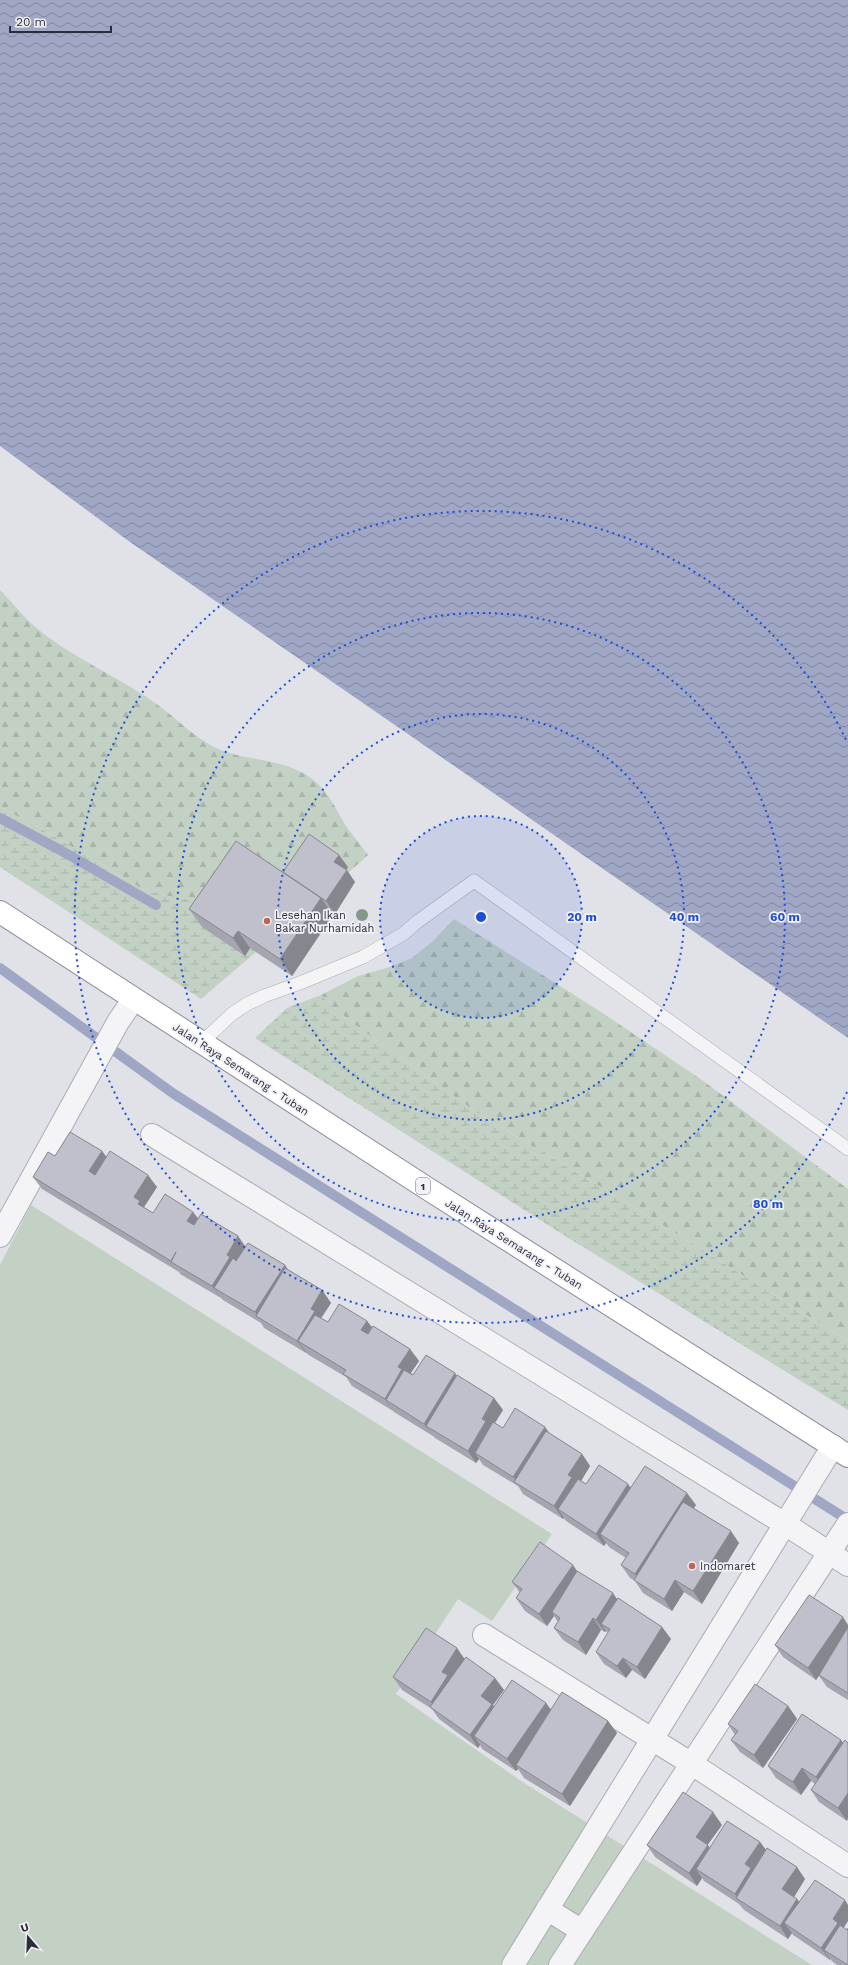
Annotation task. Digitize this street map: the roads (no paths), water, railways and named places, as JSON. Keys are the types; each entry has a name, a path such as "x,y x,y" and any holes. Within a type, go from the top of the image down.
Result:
{"highway":[{"name":"Jalan Raya Semarang - Tuban","path":"0,912 133,1000 840,1451"}],"street":[{"path":"0,1236 118,1022 133,1000"},
{"path":"152,1135 791,1515 839,1537 848,1565"},
{"path":"513,1965 820,1466 840,1451"},
{"path":"560,1965 839,1537"},
{"path":"484,1635 692,1764 848,1866"},
{"path":"547,1909 582,1931"}],"lane":[{"path":"201,1043 232,1014 247,1004 363,957 403,934 417,922 474,881 848,1149"}],"water":[{"path":"0,0 848,0 848,1038 130,542 0,446"}],"waterway":[{"path":"0,818 62,851 156,905"},
{"path":"0,968 174,1094 848,1520"}],"place":[{"name":"Lesehan Ikan Bakar Nurhamidah","path":"267,921"},
{"name":"Indomaret","path":"692,1566"}]}
